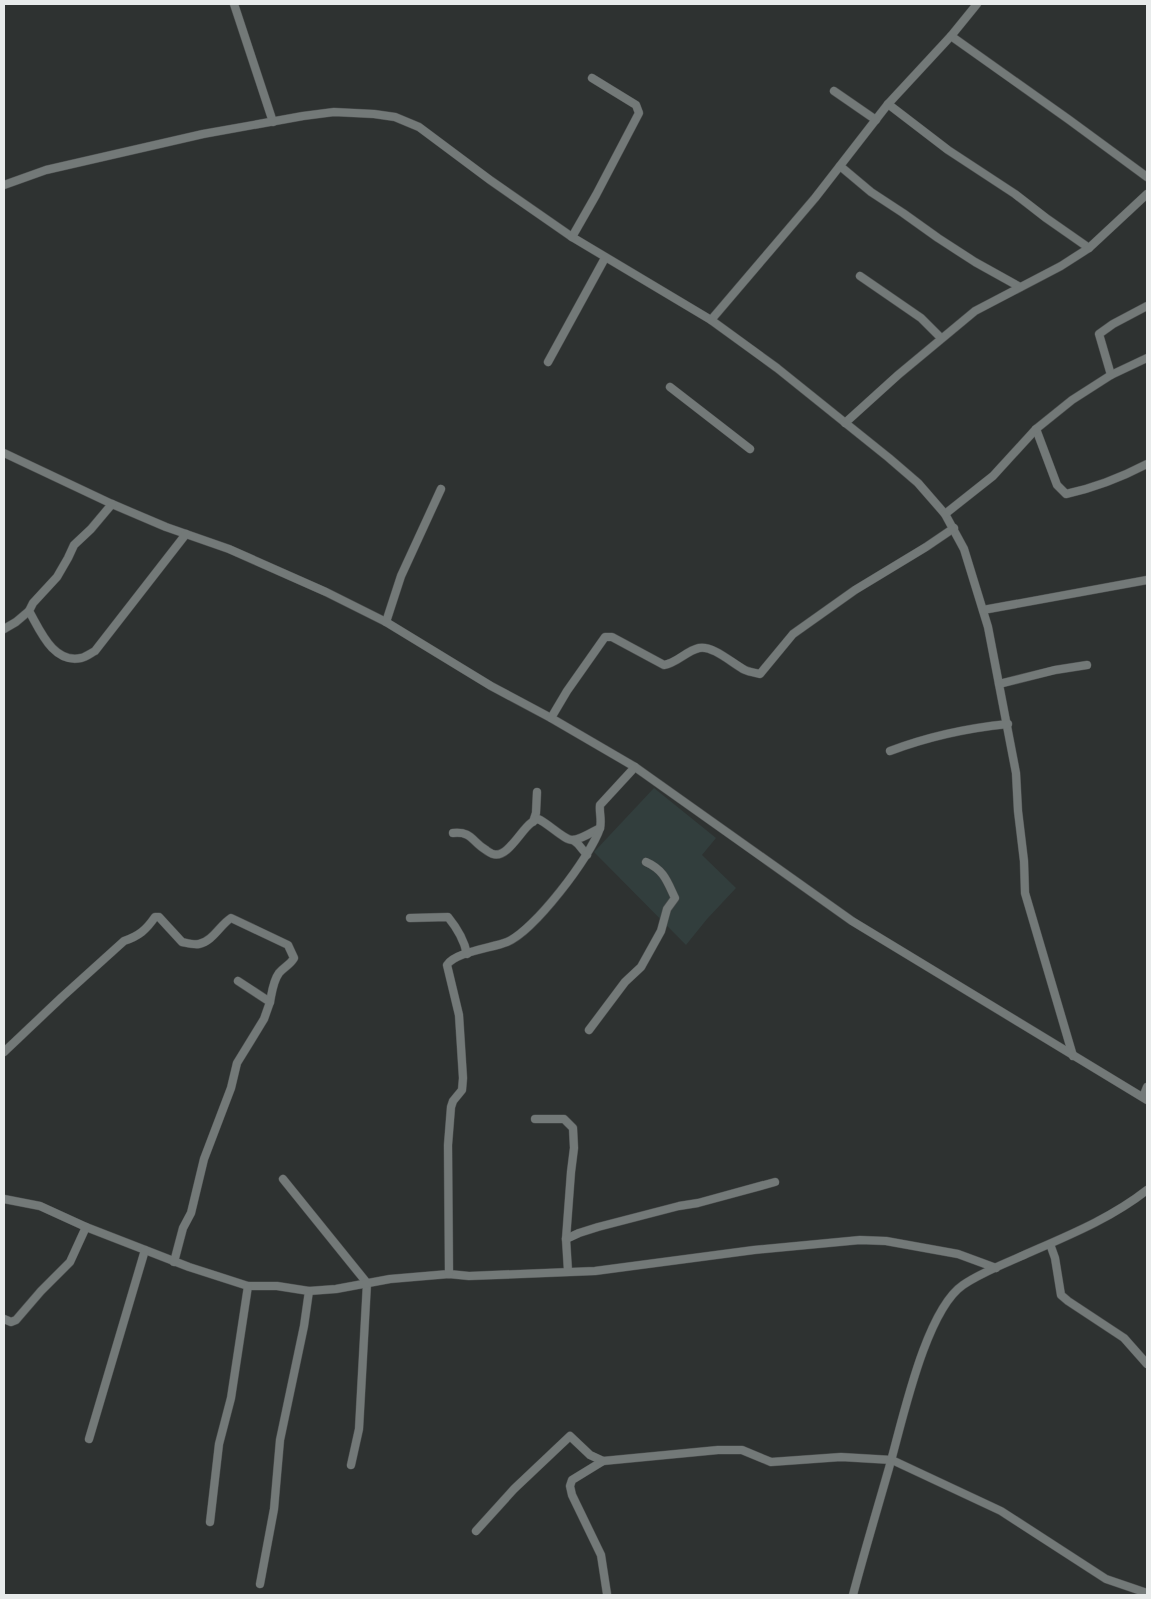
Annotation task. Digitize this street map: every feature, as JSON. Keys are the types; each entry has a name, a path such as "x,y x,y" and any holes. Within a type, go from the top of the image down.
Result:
{"street":[{"path":"234,4 272,122"},
{"path":"711,320 809,205 888,104 977,4"},
{"path":"950,36 1147,177"},
{"path":"572,237 640,113 636,105 592,78"},
{"path":"834,91 876,120"},
{"path":"888,104 948,150 1015,194 1089,248"},
{"path":"4,185 56,168 202,134 304,116 334,112 395,117 419,127 490,180 572,237 711,320 777,368 846,423 918,483 945,514 964,549 988,627 1008,724 1016,773 1024,861 1024,893 1073,1056"},
{"path":"840,166 871,192 904,212 938,238 975,262 1020,287"},
{"path":"846,423 975,310 1061,266 1089,248 1147,194"},
{"path":"548,362 605,258"},
{"path":"860,276 921,318 941,338"},
{"path":"1111,375 1100,334 1113,324 1147,306"},
{"path":"945,514 993,476 1036,429 1072,400 1111,375 1147,358"},
{"path":"670,387 750,449"},
{"path":"1036,429 1057,485 1066,494 1101,484 1147,464"},
{"path":"4,453 112,504 229,549 326,592 386,622 491,686 551,718 635,767 852,921 1073,1056 1115,1079 1145,1099 1147,1087"},
{"path":"386,622 401,576 441,489"},
{"path":"4,629 29,611 33,603 57,577 74,545 91,529 112,504"},
{"path":"551,718 567,691 605,637 612,637 664,665 700,648 706,648 716,652 746,671 760,674 792,634 856,590 954,528"},
{"path":"29,611 43,636 57,653 70,658 82,658 95,651 186,534"},
{"path":"983,610 1147,580"},
{"path":"1000,684 1055,670 1087,665"},
{"path":"890,751 934,737 1008,724"},
{"path":"449,1274 448,1145 452,1101 462,1090 463,1078 459,1015 447,965 450,961 467,954 507,942 525,931 575,874 600,828 600,805 635,767"},
{"path":"533,822 538,792"},
{"path":"453,833 463,832 472,837 481,848 492,854 499,855 505,851 530,823 538,819 546,822 566,838 573,840 587,855"},
{"path":"573,840 600,828"},
{"path":"589,1030 626,982 641,968 661,931 667,909 675,898 665,877 656,866 646,862"},
{"path":"4,1052 124,941 147,929 155,917 159,918 182,942 198,945 213,937 224,922 231,918 288,945 294,958 291,964 280,972 274,983 264,1018 237,1063 231,1088 204,1160 190,1213 183,1228 174,1262"},
{"path":"410,918 448,917 456,926 465,943 467,954"},
{"path":"238,980 270,1002"},
{"path":"535,1119 564,1119 573,1128 574,1148 566,1239 568,1271"},
{"path":"283,1179 367,1283 358,1429 351,1465"},
{"path":"566,1239 598,1227 775,1182"},
{"path":"853,1595 915,1376 933,1326 947,1301 962,1286 996,1268 1110,1215 1147,1190"},
{"path":"4,1199 40,1206 86,1227 174,1262 248,1286 277,1286 309,1291 336,1289 390,1279 449,1274 469,1276 595,1271 754,1250 860,1240 886,1240 958,1254 996,1268"},
{"path":"4,1319 11,1322 16,1320 70,1262 86,1227"},
{"path":"1050,1244 1055,1258 1061,1295 1124,1338 1147,1364"},
{"path":"89,1439 145,1250"},
{"path":"210,1522 219,1444 231,1398 248,1286"},
{"path":"260,1584 274,1509 280,1440 304,1326 309,1291"},
{"path":"476,1531 514,1489 570,1436 590,1455 603,1461"},
{"path":"607,1594 601,1555 572,1495 570,1486 572,1480 603,1461 718,1450 742,1450 771,1462 841,1457 892,1460 1001,1511 1106,1580 1147,1593"}],"shaded area":[{"path":"654,788 716,838 702,855 736,888 686,945 594,852"}]}
